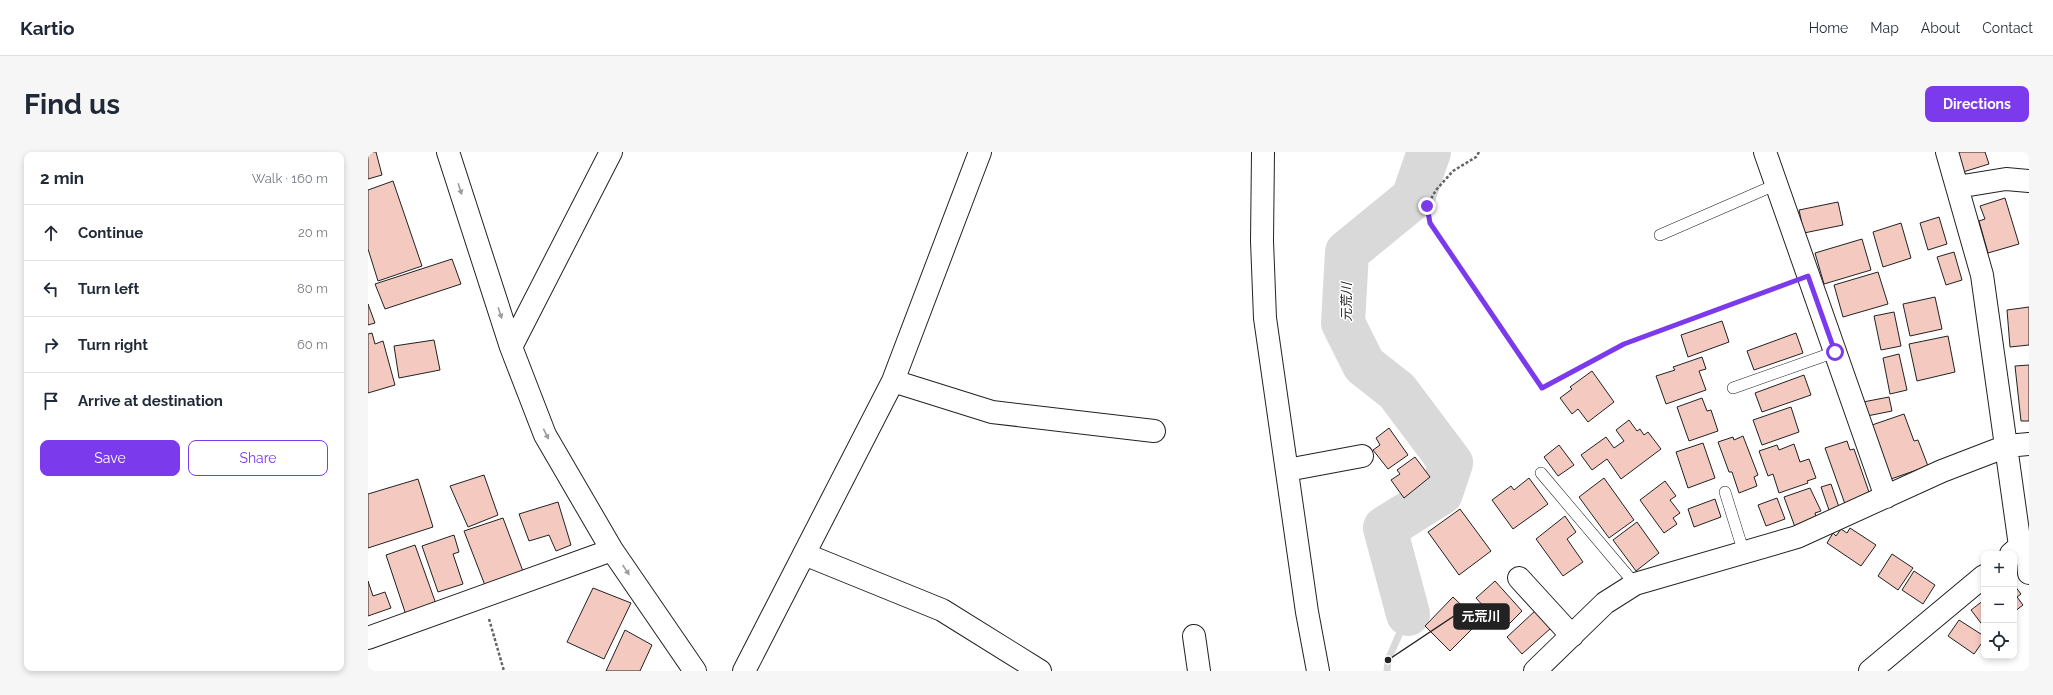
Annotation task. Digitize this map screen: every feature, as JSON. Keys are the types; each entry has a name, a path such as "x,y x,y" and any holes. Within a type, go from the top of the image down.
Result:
{"street":[{"path":"448,152 511,348 545,434 612,550 695,671"},
{"path":"511,348 611,152"},
{"path":"744,671 893,381 980,152"},
{"path":"1263,152 1262,240 1265,318 1318,671"},
{"path":"1765,152 1775,185 1886,497"},
{"path":"1946,152 1982,274 2007,446 2015,550 2028,561 2029,573"},
{"path":"1957,187 2006,179 2029,181"},
{"path":"893,381 992,412 1154,431"},
{"path":"1538,670 1605,603 1635,584 1798,537 1942,472 2007,446 2029,444"},
{"path":"1287,470 1362,456"},
{"path":"368,638 612,550"},
{"path":"804,554 942,610 1040,671"},
{"path":"1519,578 1572,636"},
{"path":"1870,671 1981,578"},
{"path":"1194,636 1199,671"}],"lane":[{"path":"1660,235 1775,185"},
{"path":"1733,388 1835,352"},
{"path":"1541,473 1635,584"},
{"path":"1725,492 1744,552"}],"path":[{"path":"1479,152 1476,157 1453,171 1436,190 1427,206 1430,223 1542,388 1624,344 1808,276"},
{"path":"482,597 504,671"}],"building":[{"path":"368,152 376,152 382,175 368,179"},
{"path":"1957,152 1985,152 1989,164 1963,172"},
{"path":"393,181 422,266 378,281 368,249 368,190"},
{"path":"2005,198 2019,244 1988,253 1979,221 1985,219 1980,206"},
{"path":"1838,202 1843,225 1804,233 1799,210"},
{"path":"1939,217 1947,244 1928,250 1920,223"},
{"path":"1901,223 1911,258 1883,267 1873,232"},
{"path":"1862,239 1871,270 1824,284 1815,253"},
{"path":"1954,252 1962,280 1946,285 1937,257"},
{"path":"452,259 461,284 385,309 375,284"},
{"path":"1878,272 1888,304 1843,317 1834,285"},
{"path":"1935,297 1942,329 1910,336 1903,304"},
{"path":"368,304 375,323 368,325"},
{"path":"2029,307 2029,345 2010,347 2007,310"},
{"path":"1894,312 1901,346 1881,350 1874,316"},
{"path":"1722,321 1729,342 1688,357 1681,335"},
{"path":"372,333 375,344 383,341 395,385 368,393 368,334"},
{"path":"1796,333 1803,353 1754,370 1747,351"},
{"path":"1948,336 1955,372 1917,381 1909,344"},
{"path":"434,340 440,370 399,378 394,346"},
{"path":"1899,354 1907,390 1890,394 1883,358"},
{"path":"1702,357 1706,369 1699,371 1706,390 1666,404 1656,376 1675,370 1673,367"},
{"path":"2029,365 2029,421 2021,421 2015,366"},
{"path":"1592,371 1614,402 1588,422 1578,409 1572,414 1560,398 1572,389 1570,387"},
{"path":"1804,375 1811,395 1762,412 1755,393"},
{"path":"1889,397 1892,411 1867,416 1863,402"},
{"path":"1702,398 1707,411 1711,410 1718,431 1689,441 1677,407"},
{"path":"1791,407 1799,432 1762,445 1753,420"},
{"path":"1904,414 1914,441 1918,440 1928,466 1891,479 1872,425"},
{"path":"1629,420 1637,431 1640,429 1644,435 1648,432 1661,449 1621,479 1607,459 1592,470 1581,455 1606,437 1614,448 1624,441 1616,430"},
{"path":"1389,428 1408,455 1388,469 1373,450 1380,445 1376,438"},
{"path":"1743,436 1758,475 1754,477 1757,486 1739,493 1732,472 1729,472 1718,442 1733,437 1734,440"},
{"path":"1847,441 1850,450 1854,449 1870,495 1845,504 1825,448"},
{"path":"1703,443 1715,478 1688,488 1676,452"},
{"path":"1794,444 1800,462 1809,459 1816,478 1807,481 1808,483 1779,493 1773,474 1768,476 1759,451 1777,445 1779,450"},
{"path":"1559,445 1574,465 1558,476 1544,457"},
{"path":"1415,457 1430,477 1404,498 1391,480 1400,474 1397,470"},
{"path":"484,475 498,515 468,527 450,486"},
{"path":"1529,478 1548,504 1513,529 1492,500 1511,486 1514,490"},
{"path":"1604,478 1634,520 1609,538 1579,497"},
{"path":"418,479 433,527 368,548 368,494"},
{"path":"1665,481 1676,496 1670,500 1680,513 1673,518 1677,524 1664,533 1640,500"},
{"path":"1831,484 1840,510 1830,513 1821,487"},
{"path":"1810,488 1821,511 1815,513 1817,520 1795,527 1784,497"},
{"path":"1777,498 1785,519 1766,526 1758,505"},
{"path":"1715,499 1721,517 1694,527 1688,509"},
{"path":"558,502 571,545 556,551 549,535 529,541 519,514"},
{"path":"1460,509 1491,551 1459,575 1428,532"},
{"path":"1565,516 1576,532 1567,539 1583,562 1563,576 1536,539"},
{"path":"503,518 524,574 486,588 464,531"},
{"path":"1637,522 1659,553 1636,571 1613,540"},
{"path":"1850,528 1876,545 1861,566 1827,543 1833,533 1836,536 1841,529 1847,533"},
{"path":"454,535 459,552 453,554 463,584 438,592 422,546"},
{"path":"415,545 436,604 406,615 386,555"},
{"path":"1892,554 1913,568 1898,590 1878,576"},
{"path":"1914,571 1935,585 1923,604 1902,590"},
{"path":"368,581 373,596 385,592 391,608 368,616"},
{"path":"1495,581 1522,611 1504,629 1476,598"},
{"path":"593,588 631,603 604,659 567,642"},
{"path":"2017,589 2021,594 2017,597"},
{"path":"1453,597 1479,622 1450,651 1425,626"},
{"path":"2017,597 2023,605 2017,610"},
{"path":"1981,602 1981,623 1971,610"},
{"path":"1535,611 1551,628 1522,654 1507,637"},
{"path":"1959,620 1981,634 1981,644 1974,654 1948,636"},
{"path":"625,630 652,645 640,671 606,671"}],"waterway":[{"name":"元荒川","path":"1408,614 1385,528 1441,493 1451,463 1397,391 1364,365 1343,323 1347,252 1413,198 1429,152"},
{"name":"元荒川","path":"1387,671 1388,660 1408,614"}],"place":[{"name":"元荒川","path":"1388,660"}],"route":[{"path":"1427,206 1430,223 1542,388 1624,344 1808,276 1835,352"}]}
